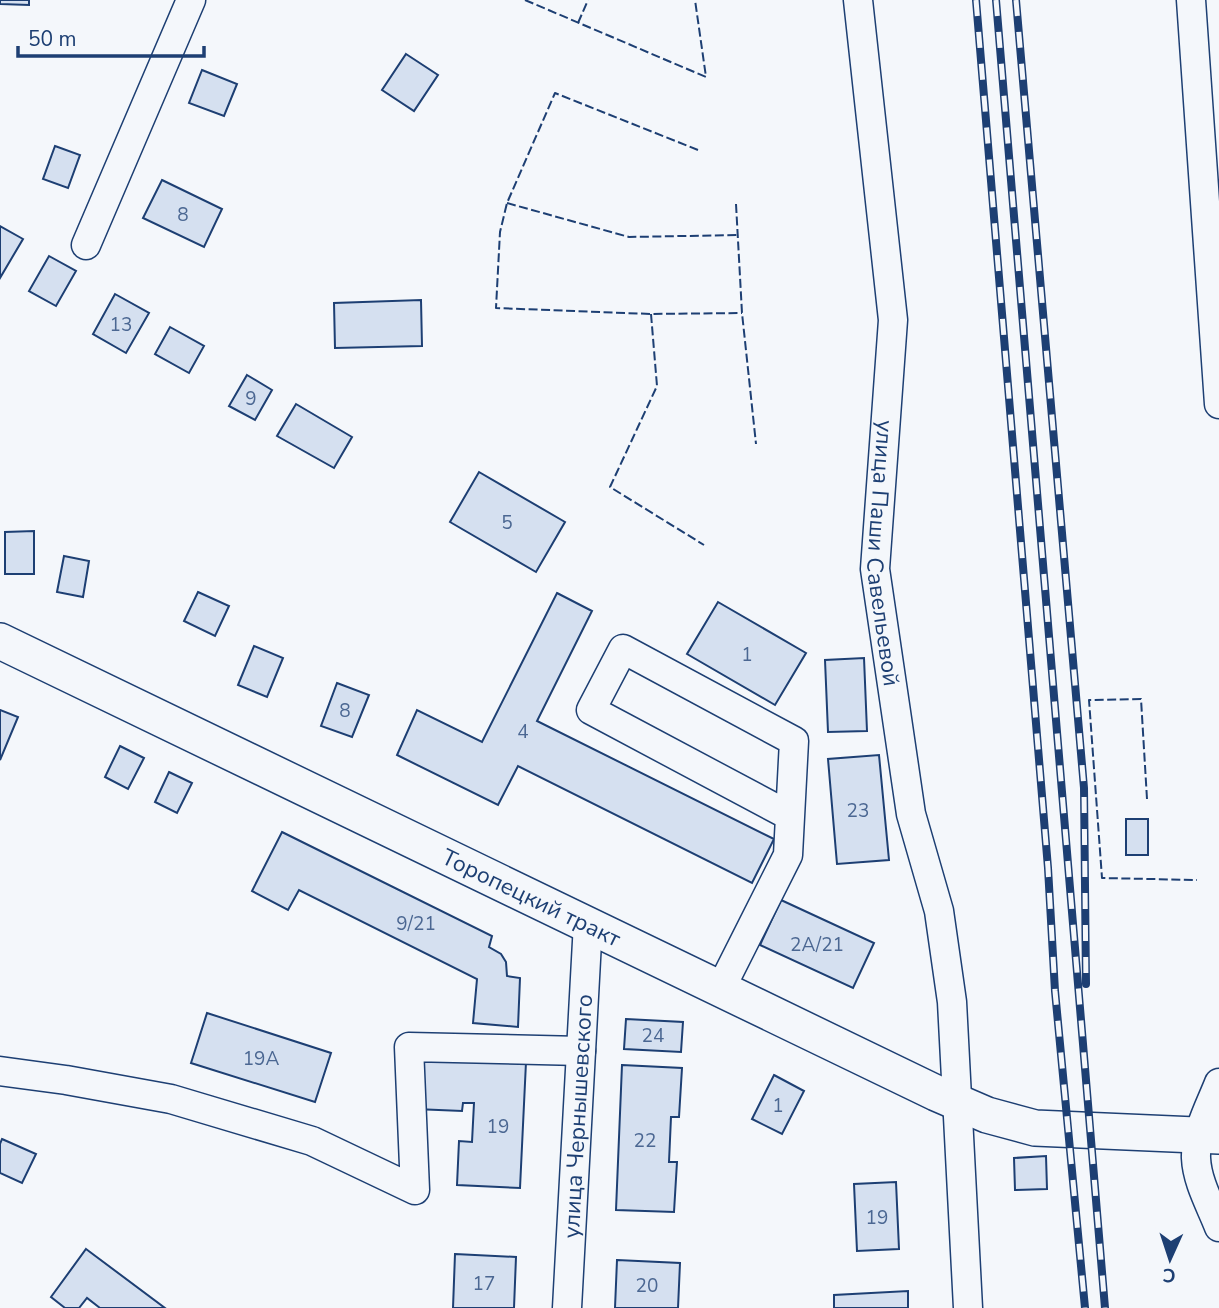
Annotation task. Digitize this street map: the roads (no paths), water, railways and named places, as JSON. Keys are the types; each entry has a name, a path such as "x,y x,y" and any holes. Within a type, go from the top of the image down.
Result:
{"main road":[{"name":"Торопецкий тракт","path":"0,641 987,1115 1035,1128 1209,1136"}],"street":[{"path":"86,245 191,0"},
{"name":"улица Паши Савельевой","path":"858,0 892,320 875,569 911,814 939,911 953,1003 968,1308"},
{"path":"1191,0 1219,404"},
{"path":"721,988 788,855 794,741 623,649 591,710 790,816"},
{"name":"улица Чернышевского","path":"567,1308 588,923"},
{"path":"0,1071 171,1099 312,1141 415,1190 409,1047 581,1052"},
{"path":"1219,1083 1209,1136 1196,1157 1198,1174 1219,1227"}],"railway":[{"path":"976,0 1048,868 1055,991 1085,1308"},
{"path":"996,0 1105,1308"},
{"path":"1016,0 1084,788 1086,984"}]}
